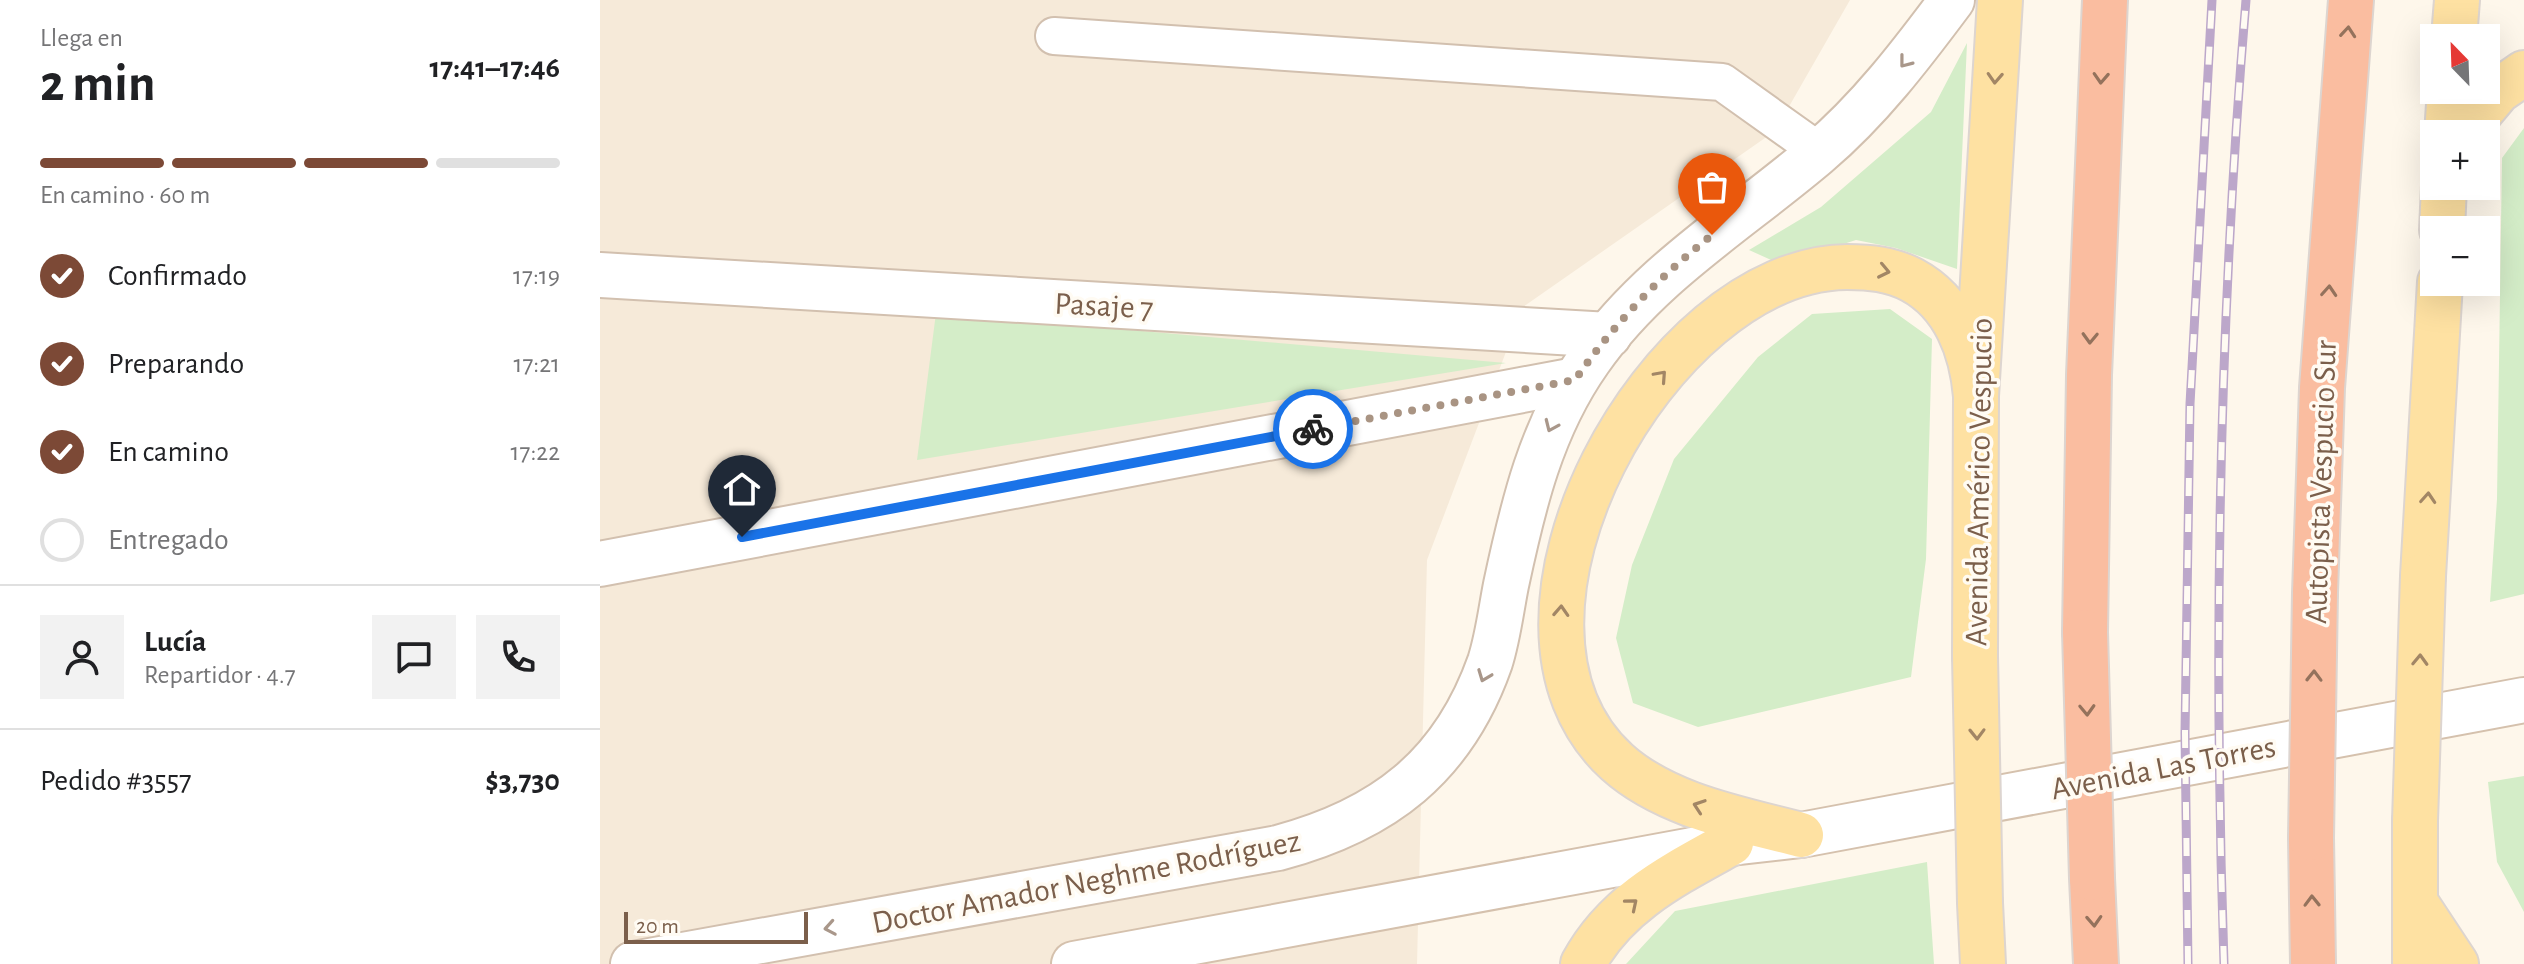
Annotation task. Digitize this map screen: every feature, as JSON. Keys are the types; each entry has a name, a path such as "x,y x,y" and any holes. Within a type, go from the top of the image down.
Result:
{"highway":[{"path":"2096,964 2085,632 2089,375 2105,0"},
{"name":"Autopista Vespucio Sur","path":"2313,964 2311,838 2322,388 2351,0"}],"main road":[{"name":"Avenida Américo Vespucio","path":"1983,964 1975,656 1976,396 2000,0"},
{"path":"2455,24 2457,0"},
{"path":"2474,120 2498,91 2524,73"},
{"path":"1801,835 1704,808 1658,789 1619,763 1592,734 1576,704 1565,671 1560,617 1568,561 1595,482 1633,411 1691,344 1729,311 1751,298 1797,275 1819,269 1883,269 1900,274 1934,294 1970,353 1976,396"},
{"path":"2415,964 2415,821 2423,576 2439,296"},
{"path":"1583,964 1599,938 1623,910 1663,880 1731,843"},
{"path":"2414,901 2456,964"}],"street":[{"name":"Doctor Amador Neghme Rodríguez","path":"633,964 1278,848 1319,837 1357,820 1394,798 1436,758 1475,699 1491,659 1533,470 1561,404 1575,380 1609,335 1658,282 1693,250 1820,152 1896,74 1952,0"},
{"name":"Pasaje 7","path":"600,275 1609,335"},
{"path":"600,564 1575,380"},
{"name":"Avenida Las Torres","path":"1801,835 2524,700"},
{"path":"1074,964 1731,843 1801,835"}],"lane":[{"path":"1054,36 1722,82 1820,152"}],"shaded area":[{"path":"600,0 1850,0 1775,131 1523,307 1427,560 1417,964 600,964"}],"green space":[{"path":"1967,43 1957,269 1896,248 1856,240 1780,264 1749,250 1821,207 1931,112"},
{"path":"2524,128 2524,594 2490,602 2497,499 2502,158"},
{"path":"1890,309 1932,339 1926,559 1911,677 1698,727 1633,703 1616,638 1632,565 1674,459 1758,357 1812,314"},
{"path":"936,313 1506,363 917,460"},
{"path":"2524,776 2524,912 2497,862 2488,782"},
{"path":"1927,862 1934,964 1626,964 1675,911"}],"railway":[{"path":"2188,964 2185,733 2190,404 2212,0"},
{"path":"2224,964 2219,723 2221,482 2230,240 2246,0"}],"way so far":[{"path":"1313,429 1575,380 1609,335 1658,282 1712,235"}],"route":[{"path":"742,537 1313,429"}]}
